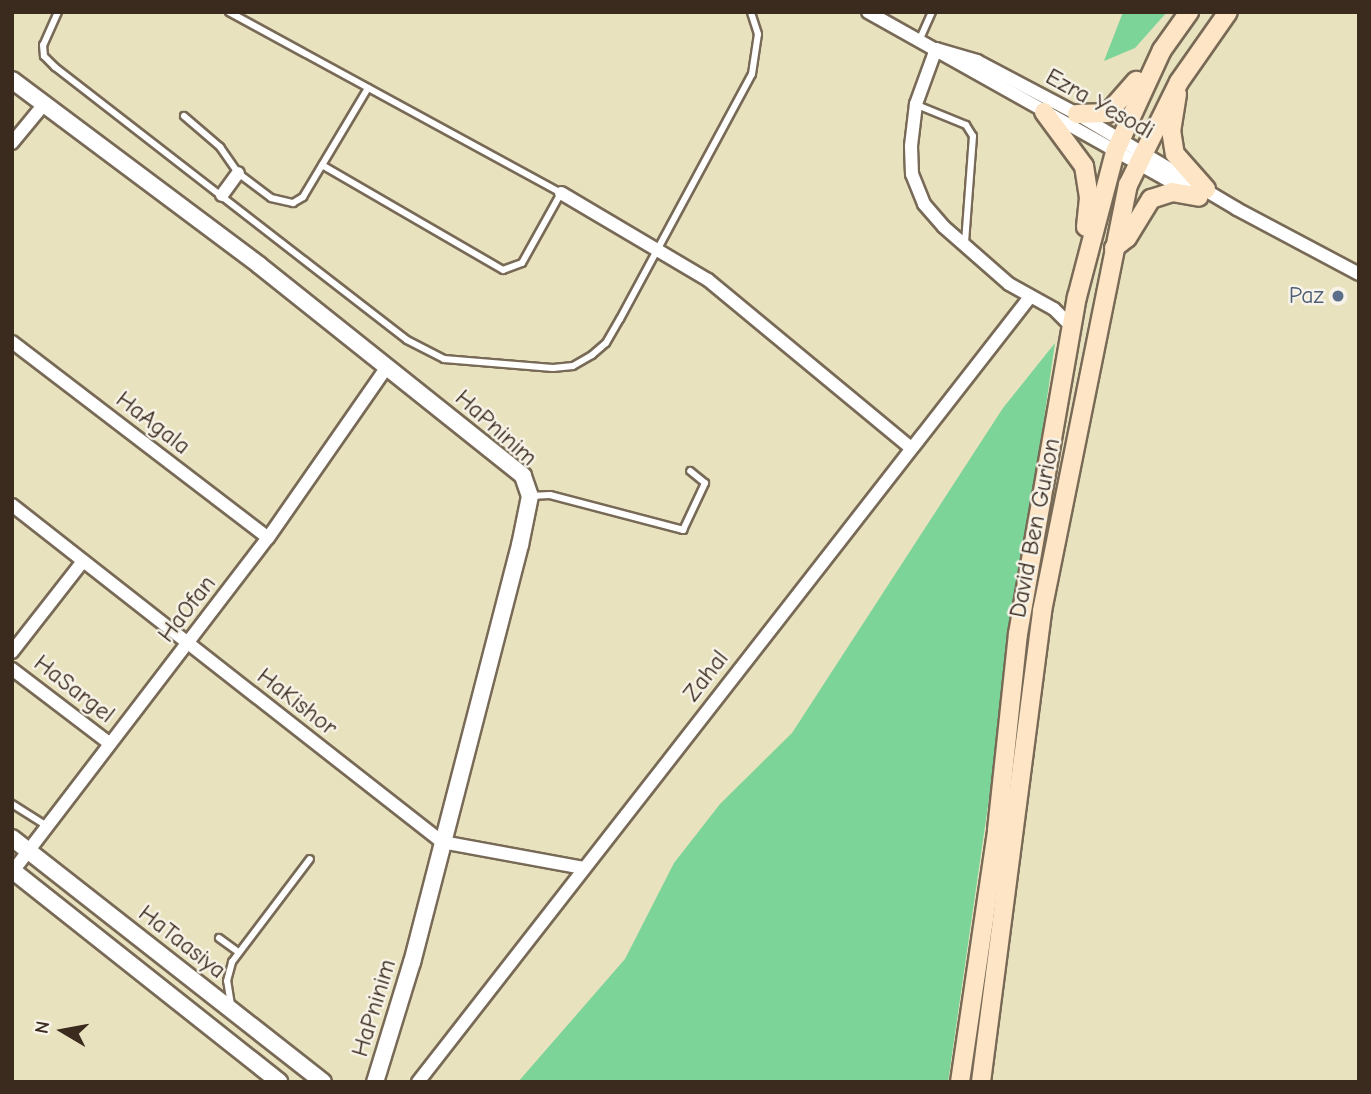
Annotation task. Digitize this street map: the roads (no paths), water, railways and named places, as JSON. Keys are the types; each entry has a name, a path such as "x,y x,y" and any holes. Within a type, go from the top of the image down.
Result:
{"main road":[{"name":"David Ben Gurion","path":"960,1082 997,830 1018,634 1086,262 1118,144 1162,50 1189,12"},
{"name":"David Ben Gurion","path":"981,1082 1042,611 1114,248 1140,158 1178,82 1228,12"},
{"path":"1077,114 1108,113 1119,105 1162,50"},
{"path":"1178,82 1171,141 1203,193"},
{"path":"1044,113 1084,166 1089,198 1086,262"},
{"path":"1114,248 1127,237 1151,199 1172,192 1203,193"}],"street":[{"name":"Ezra Yesodi","path":"868,12 1044,113 1118,144"},
{"path":"936,49 916,104 912,174 924,204 944,227 965,242 1009,284 1054,309 1069,325 1068,350"},
{"name":"Ezra Yesodi","path":"936,49 977,61 1077,114 1140,158 1359,274"},
{"name":"HaPninim","path":"12,80 387,367 523,476 530,495 442,842 375,1082"},
{"path":"12,143 45,103"},
{"path":"222,195 237,173"},
{"path":"561,193 659,247 810,360 910,447"},
{"name":"Zahal","path":"418,1082 910,447 1030,297"},
{"name":"HaAgala","path":"12,342 268,538"},
{"name":"HaOfan","path":"13,870 268,538 387,367"},
{"name":"HaKishor","path":"12,505 442,842 584,868"},
{"path":"12,652 83,561"},
{"name":"HaSargel","path":"12,668 109,743"},
{"name":"HaTaasiya","path":"12,838 323,1082"},
{"name":"HaTaasiya","path":"13,870 279,1082"}],"lane":[{"path":"58,12 43,45 44,56 407,340 444,359 463,363 553,368 573,366 606,343 752,74 758,34 751,12"},
{"path":"229,12 561,193 522,263 503,270 322,165"},
{"path":"919,41 932,12"},
{"path":"184,116 220,147 237,173 271,198 293,203 303,197 368,89"},
{"path":"916,104 966,125 973,136 965,242"},
{"path":"530,495 550,495 683,530 705,483 690,471"},
{"path":"12,804 47,826"},
{"path":"231,1008 227,981 238,952 310,859"},
{"path":"219,939 238,952"}],"place":[{"name":"Paz","path":"1338,296"}]}
